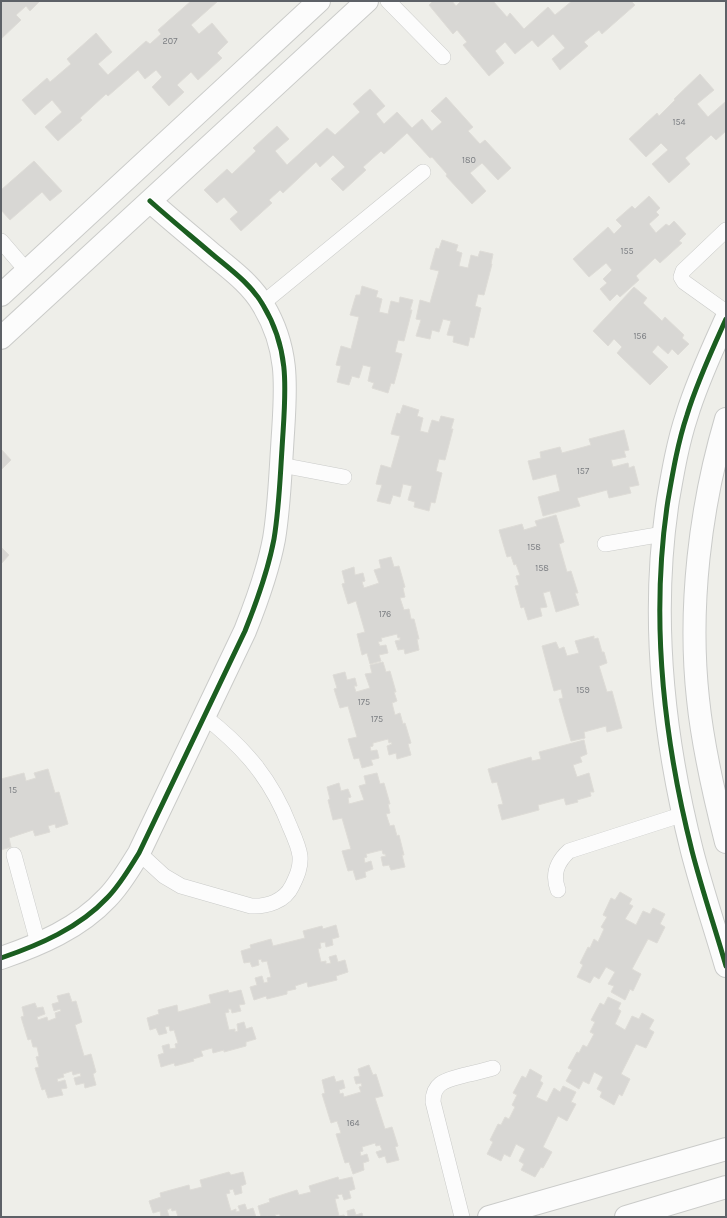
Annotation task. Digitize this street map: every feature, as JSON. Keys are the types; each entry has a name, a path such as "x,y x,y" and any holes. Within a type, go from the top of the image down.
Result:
{"street":[{"path":"1,295 319,1"},
{"path":"1,338 367,1"},
{"path":"1,958 63,932 86,917 107,898 124,877 139,853 245,631 261,588 274,538 278,506 285,400 286,372 281,344 263,303 235,273 150,201"},
{"path":"726,318 707,362 687,415 672,474 663,534 659,614 660,655 669,735 684,814 692,851 726,966"},
{"path":"726,419 711,480 702,532 697,573 695,657 702,733 711,781 726,842"},
{"path":"489,1217 726,1150"},
{"path":"626,1217 726,1187"}],"lane":[{"path":"388,1 443,57"},
{"path":"263,303 423,172"},
{"path":"726,230 683,271 681,277 684,282 726,312"},
{"path":"1,240 27,271"},
{"path":"281,464 344,478"},
{"path":"605,544 663,534"},
{"path":"139,853 164,876 181,886 251,906 260,907 278,901 291,889 298,874 300,856 285,815 274,792 260,770 244,751 205,717"},
{"path":"558,890 556,883 556,868 559,861 569,851 684,814"},
{"path":"14,855 38,943"},
{"path":"462,1217 433,1102 433,1096 435,1090 443,1082 492,1068"}],"building":[{"path":"1,1 40,1 30,11 26,6 16,15 21,20 1,39"},
{"path":"191,1 218,1 191,25 199,34 212,23 228,42 217,53 222,58 198,80 191,72 177,85 184,92 169,106 152,87 162,77 156,70 145,79 138,70 108,96 106,94 80,118 82,120 58,141 45,127 62,112 52,100 35,115 22,100 47,78 50,82 71,64 67,59 96,33 112,52 98,64 108,75 146,41 150,44 161,34 158,30"},
{"path":"433,1 452,1 456,6 461,1 493,1 507,17 510,13 524,29 548,7 555,15 572,1 631,1 635,5 602,34 599,30 584,42 588,46 560,70 552,59 565,48 553,34 538,47 532,40 515,54 505,42 495,51 504,63 489,76 463,45 467,42 457,30 453,34 429,5"},
{"path":"700,74 714,90 697,104 708,117 725,102 726,131 716,140 711,135 685,158 690,164 669,183 652,164 668,150 661,143 646,157 629,139 657,113 659,116"},
{"path":"370,89 385,106 376,114 384,124 397,112 412,128 422,119 432,131 442,122 431,111 446,97 473,127 468,131 480,144 485,140 511,168 498,180 482,163 470,173 486,191 472,204 446,176 447,174 432,157 430,158 407,133 384,154 381,151 363,167 366,170 343,191 331,179 345,167 333,155 320,167 316,162 283,193 280,190 269,200 272,203 241,231 230,219 238,212 224,197 217,203 204,190 227,169 232,174 256,151 253,148 277,126 289,139 275,151 287,165 327,128 335,135 360,112 353,104"},
{"path":"34,161 62,191 50,201 42,192 10,220 1,210 1,190"},
{"path":"649,196 660,208 656,212 659,215 649,224 656,233 666,224 669,226 674,221 686,234 679,241 682,243 660,263 655,258 636,276 639,280 620,297 617,294 610,301 600,289 607,283 603,279 612,270 606,263 589,277 573,259 608,227 614,234 622,226 616,220 632,206 635,209"},
{"path":"442,240 458,245 456,251 462,253 459,266 468,268 471,255 478,257 480,251 493,254 484,295 478,294 475,306 481,308 474,338 470,337 468,346 453,342 454,336 447,335 451,321 443,319 439,332 432,330 430,339 416,336 421,320 416,319 420,300 430,303 439,271 430,269 436,248 439,249"},
{"path":"362,286 378,291 376,297 382,299 379,312 388,314 391,301 399,303 400,297 413,300 404,341 398,340 395,352 402,354 394,384 391,383 388,393 372,388 374,383 368,381 371,367 363,365 359,378 352,376 349,385 337,382 341,366 336,365 341,346 351,349 359,317 350,315 356,295 360,295"},
{"path":"634,287 647,298 643,303 662,321 665,317 684,335 682,338 689,344 678,355 672,349 668,354 658,345 652,352 668,367 650,385 617,353 622,347 614,339 608,346 593,331"},
{"path":"403,405 419,410 417,416 423,418 420,431 428,433 432,420 439,422 441,416 454,419 445,460 439,459 436,471 442,473 435,503 431,502 429,511 414,507 415,502 408,500 412,486 403,484 400,497 393,495 390,504 377,501 382,485 376,484 381,465 391,468 400,436 391,434 397,413 400,414"},
{"path":"624,430 629,450 624,451 626,457 611,460 613,467 628,463 629,468 634,466 639,485 629,487 631,493 609,498 607,490 577,498 580,506 543,516 538,497 560,491 556,474 533,480 528,461 541,458 540,452 560,447 562,453 591,445 589,439"},
{"path":"1,449 11,460 1,470"},
{"path":"556,515 564,542 559,544 567,572 571,571 578,593 575,593 579,605 556,612 550,591 543,593 547,607 540,608 542,616 528,620 524,607 521,608 515,586 519,585 516,576 520,575 511,556 507,557 499,530 522,524 524,530 537,526 535,521"},
{"path":"1,547 9,555 1,564"},
{"path":"391,557 394,567 399,566 405,587 403,588 405,597 400,598 404,610 409,609 411,619 414,619 419,639 417,639 419,650 405,654 404,649 398,650 395,641 400,640 400,637 398,638 397,634 381,638 382,641 378,642 380,646 386,645 388,653 379,655 381,661 370,664 367,653 362,655 357,634 365,632 356,601 348,604 342,584 345,583 342,571 354,567 355,575 363,573 365,581 362,582 364,588 379,583 374,570 381,568 379,560"},
{"path":"594,636 594,639 598,638 602,652 604,652 607,663 599,666 607,692 612,691 622,728 607,732 606,726 584,732 585,738 571,741 559,699 563,698 561,689 554,691 542,646 556,642 559,649 564,647 567,656 579,653 575,641"},
{"path":"383,662 386,672 390,671 396,692 394,692 397,701 392,703 395,715 400,713 403,724 405,723 411,743 408,744 411,755 397,759 396,753 389,755 387,746 392,744 391,742 389,743 388,739 373,743 373,746 370,747 371,751 377,750 379,758 371,760 373,765 362,768 359,758 354,759 348,739 357,737 348,706 340,708 334,689 337,688 333,675 345,672 347,680 355,678 357,686 354,686 356,692 370,688 365,674 372,673 370,665"},
{"path":"584,740 587,754 580,757 582,762 573,765 577,777 589,773 594,792 590,792 591,796 577,800 578,802 566,805 564,798 538,805 539,810 502,820 498,805 503,804 497,782 492,783 488,769 531,757 532,761 541,759 539,752"},
{"path":"48,769 55,793 59,792 68,824 56,828 55,824 48,826 50,832 35,836 33,830 9,838 11,847 1,850 1,779 24,773 26,781 36,778 34,773"},
{"path":"377,773 380,784 384,783 390,804 388,804 390,813 386,814 390,826 394,825 397,836 399,835 404,855 402,855 405,867 391,870 389,865 383,866 381,857 386,856 383,854 382,850 366,854 367,857 364,858 365,863 371,861 373,869 365,872 366,877 356,880 353,870 348,871 342,851 351,849 342,818 333,820 328,800 330,799 327,787 339,783 341,791 348,789 351,797 348,798 349,804 364,800 359,786 366,784 364,776"},
{"path":"620,892 632,899 629,904 633,906 625,919 636,925 643,911 650,914 653,908 665,914 660,924 665,927 657,943 648,939 632,969 641,974 633,991 630,989 625,1000 611,992 614,986 608,984 615,972 606,967 599,979 594,976 590,983 577,977 583,965 580,963 588,947 590,948 594,939 598,942 604,929 601,927 607,917 603,915 611,898 615,900"},
{"path":"336,925 339,937 332,939 333,945 326,947 325,942 320,943 321,948 318,949 321,962 326,961 326,964 331,963 329,957 336,955 338,962 345,960 348,972 336,976 337,980 308,987 307,982 295,986 296,989 287,991 287,994 267,999 266,996 254,1000 250,987 257,985 255,978 262,976 264,983 268,982 267,978 271,977 267,961 262,962 261,959 258,960 259,965 252,967 250,962 244,963 241,951 251,948 250,945 271,939 273,946 305,938 303,931 322,926 323,929"},
{"path":"228,990 229,993 241,990 245,1004 239,1005 241,1011 232,1013 231,1009 228,1009 229,1012 225,1013 229,1030 235,1029 235,1032 238,1031 237,1024 244,1022 246,1029 252,1027 256,1039 246,1042 246,1046 224,1052 224,1050 213,1053 212,1048 201,1051 203,1056 193,1059 194,1061 175,1066 174,1063 161,1067 158,1055 164,1053 162,1046 169,1044 170,1049 176,1048 175,1044 178,1043 174,1030 170,1031 169,1026 165,1027 167,1033 159,1035 156,1028 150,1030 147,1018 159,1014 158,1010 177,1005 178,1012 211,1003 209,995"},
{"path":"69,993 72,1002 76,1001 82,1022 75,1025 84,1056 91,1054 96,1072 93,1074 96,1085 85,1088 84,1083 76,1085 74,1078 81,1076 80,1073 73,1075 72,1071 63,1074 64,1077 57,1079 58,1082 65,1080 67,1088 61,1089 63,1095 48,1098 45,1089 42,1090 35,1068 39,1067 36,1057 39,1056 37,1047 33,1047 31,1039 28,1040 21,1017 24,1016 22,1007 35,1003 37,1008 43,1007 45,1014 37,1017 38,1020 47,1017 48,1021 56,1018 55,1013 61,1011 60,1009 54,1011 52,1004 59,1002 57,996"},
{"path":"608,997 621,1003 618,1009 621,1011 615,1024 625,1030 632,1016 639,1019 642,1013 654,1020 649,1029 654,1032 646,1048 636,1044 621,1074 630,1079 622,1096 619,1094 614,1105 600,1097 602,1092 597,1089 603,1077 594,1072 589,1084 583,1081 579,1089 566,1081 572,1070 568,1068 577,1052 579,1053 583,1045 587,1047 594,1034 590,1032 595,1022 591,1020 600,1003 604,1005"},
{"path":"369,1065 373,1075 376,1074 383,1096 375,1098 385,1129 392,1127 398,1146 395,1147 399,1160 387,1163 385,1156 379,1158 376,1152 382,1150 380,1145 376,1146 375,1143 362,1147 363,1151 360,1152 361,1156 367,1154 369,1161 363,1163 364,1170 353,1174 349,1162 345,1163 336,1134 341,1133 337,1121 331,1123 322,1094 325,1093 322,1080 334,1076 336,1082 343,1080 345,1088 339,1090 340,1094 343,1093 344,1097 361,1092 359,1087 362,1086 361,1083 356,1084 354,1077 360,1076 358,1069"},
{"path":"530,1069 542,1076 540,1081 543,1083 536,1097 547,1102 554,1088 560,1092 563,1086 576,1092 571,1102 576,1104 567,1121 558,1116 543,1147 552,1152 543,1168 541,1167 535,1177 521,1170 524,1164 519,1161 525,1149 516,1144 510,1157 504,1154 501,1161 487,1154 493,1142 490,1140 498,1124 501,1125 505,1117 509,1119 515,1107 512,1105 517,1095 513,1093 522,1076 526,1078"},
{"path":"229,1172 231,1175 243,1172 246,1184 241,1186 242,1193 235,1195 233,1189 229,1190 230,1193 226,1194 231,1211 236,1209 236,1212 240,1211 238,1206 245,1204 247,1210 253,1208 256,1217 178,1217 176,1210 172,1211 171,1208 167,1210 169,1216 161,1217 160,1211 153,1213 149,1201 161,1197 160,1193 189,1185 190,1190 202,1187 200,1180"},
{"path":"338,1177 339,1180 352,1177 355,1189 349,1191 351,1198 344,1200 342,1194 337,1195 339,1198 335,1199 339,1216 344,1215 345,1217 281,1217 279,1214 275,1215 276,1217 261,1217 258,1206 270,1202 269,1199 297,1190 299,1195 311,1192 309,1186"},
{"path":"354,1209 356,1215 362,1213 363,1217 346,1217 348,1216 347,1211"}],"cycle path":[{"path":"1,958 44,941 71,927 96,909 112,893 128,871 139,853 245,631 262,586 274,539 279,494 285,392 283,357 279,340 263,305 252,290 233,271 150,201"},
{"path":"726,319 695,390 676,457 668,500 660,588 662,676 673,764 692,851 726,966"}]}
